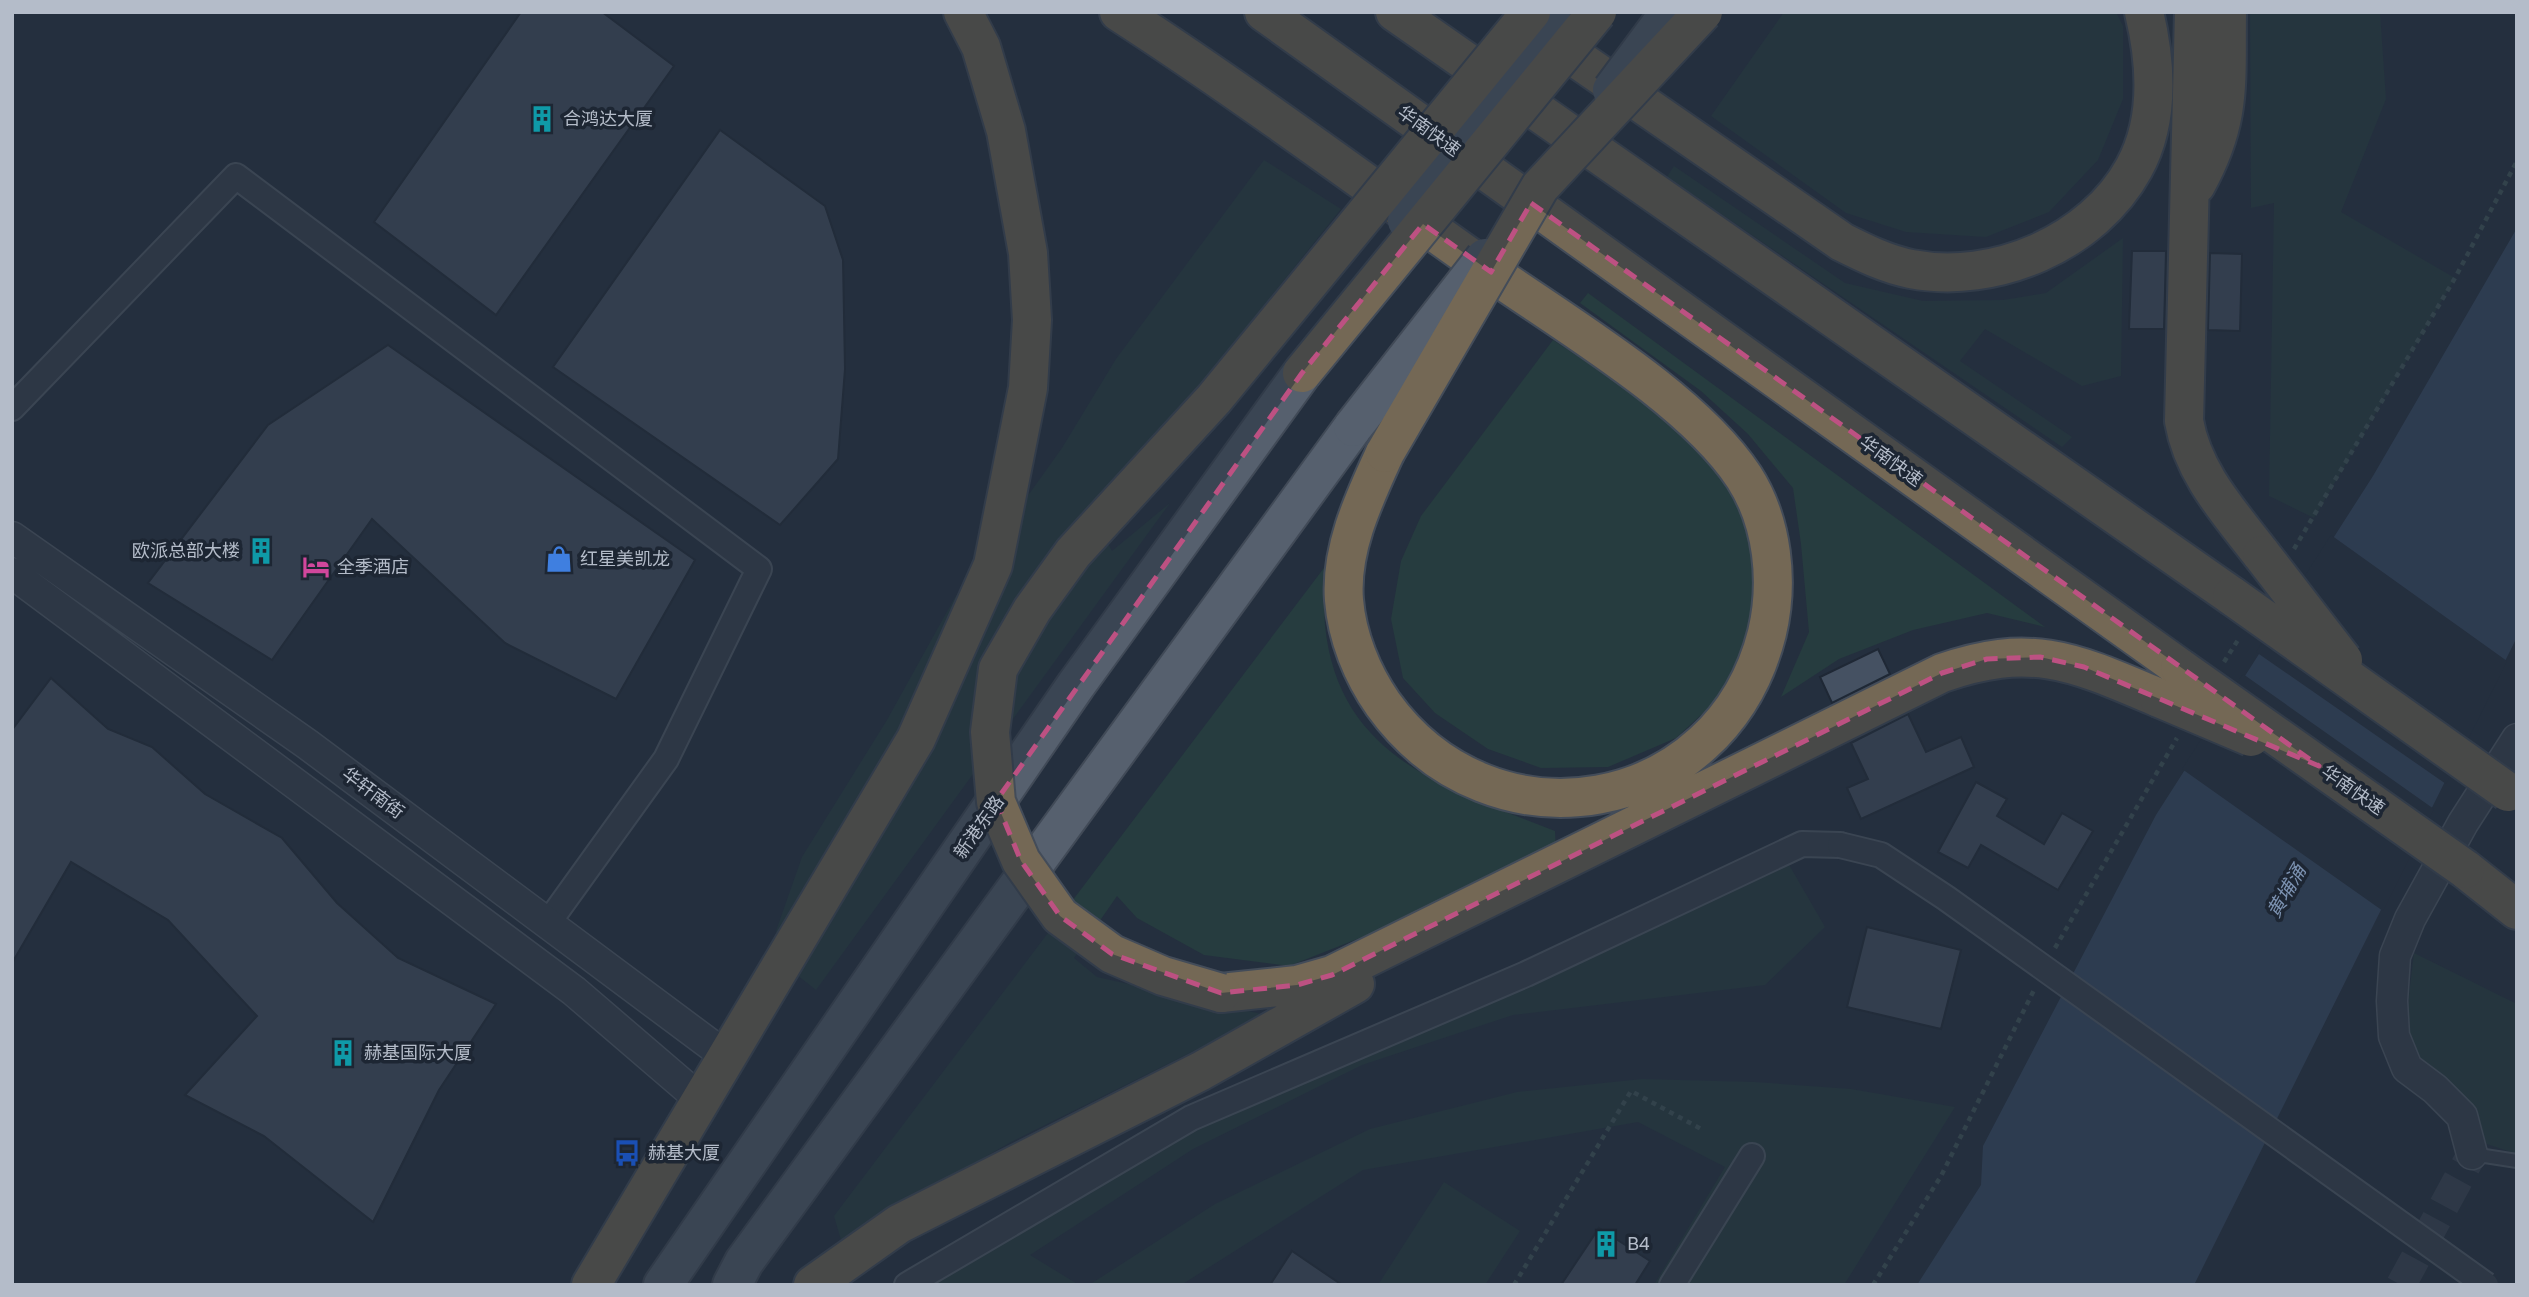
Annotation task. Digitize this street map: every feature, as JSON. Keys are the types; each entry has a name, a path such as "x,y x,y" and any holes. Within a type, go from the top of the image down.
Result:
{"highway":[{"path":"591,1285 916,739 993,565 1028,388 1031,307 1028,253 1006,131 981,47 963,12"},
{"path":"1119,12 1621,363 1714,439 1745,478 1764,520 1773,564 1772,613 1763,647 1739,704 1706,744 1656,777 1610,794 1575,799 1535,797 1497,790 1464,776 1427,753 1398,726 1374,692 1354,650 1344,598 1349,552 1359,509 1385,453 1540,187 1703,12"},
{"name":"华南快速","path":"1264,12 2170,683 2319,766 2465,869 2517,910"},
{"path":"1395,12 2232,596 2512,795"},
{"path":"1510,12 1842,242 1876,259 1911,269 1948,273 1990,269 2026,258 2065,239 2104,210 2135,167 2149,125 2154,82 2150,39 2144,12"},
{"path":"1531,12 1374,200 1222,390 1073,553 1032,610 998,669 990,732 996,802 1021,861 1060,916 1112,954 1163,976 1222,993 1297,985 1332,975 1942,673 1987,659 2040,657 2170,683"},
{"path":"1302,373 1597,12"},
{"path":"2194,12 2185,353 2187,438 2212,490 2368,692"},
{"path":"2190,196 2221,134 2226,109 2227,12"},
{"path":"813,1285 899,1224 1201,1071 1635,827"}],"main road":[{"name":"新港东路","path":"663,1285 1076,685 1302,373 1551,12"},
{"path":"732,1285 744,1262 1353,427 1540,187 1670,12"}],"street":[{"path":"12,408 236,176 759,569 666,759 548,923"},
{"name":"华轩南街","path":"12,537 307,744 727,1057"},
{"path":"12,573 574,991 701,1100"},
{"path":"2472,1154 2462,1116 2435,1089 2407,1068 2394,1036 2392,1001 2395,956 2410,919 2463,823 2517,739"},
{"path":"907,1285 1191,1118 1526,974 1802,844 1840,845 1881,855 1946,898 2486,1285"},
{"path":"1672,1285 1752,1156"}],"lane":[{"path":"2472,1154 2517,1161"}],"path":[{"path":"1514,1285 1631,1091 1703,1130"}],"highlighted area":[{"path":"1531,203 2319,766 2084,667 2040,657 1987,659 1942,673 1332,975 1297,985 1221,993 1112,954 1060,916 1021,861 996,801 1302,373 1423,224 1491,272"}],"green space":[{"path":"1784,12 2116,12 2123,26 2123,99 2098,160 2049,212 1986,237 1906,232 1846,213 1711,116"},
{"path":"2250,12 2380,12 2386,99 2341,212 2455,278 2314,518 2269,496 2274,203 2251,208"},
{"path":"1264,160 1341,209 1094,518 1112,551 1170,503 816,990 792,971 776,931 802,857 887,720 954,599 1062,448 1116,359"},
{"path":"1674,166 1845,283 1923,301 2003,300 2046,293 2123,238 2121,376 2082,386 1985,329 1960,361 2072,437 2062,447 1667,177"},
{"path":"1588,293 2045,627 1987,613 1913,630 1839,659 1781,697 1809,632 1793,488 1748,434 1701,391 1580,303"},
{"path":"1553,340 1631,391 1676,428 1709,461 1734,498 1751,540 1754,604 1749,638 1715,702 1676,738 1608,767 1541,768 1488,749 1435,713 1403,678 1391,619 1401,561 1421,516"},
{"path":"1333,556 1325,625 1334,671 1352,708 1376,738 1405,762 1439,783 1555,831 1556,853 1423,913 1289,966 1204,955 1137,918 1117,896 1074,958 1097,977 1266,1015 1011,1142 841,1240 834,1216"},
{"path":"1788,863 1825,927 1765,985 1513,1015 1362,1065 1193,1149 1030,1255 1079,1285 919,1285 1216,1116"},
{"path":"2414,953 2517,1004 2517,1154 2481,1142 2403,1044"},
{"path":"1642,1079 1755,1082 1851,1089 1955,1107 1844,1285 1654,1285 1725,1167 1638,1122 1363,1170 1181,1285 1089,1285 1215,1204 1370,1129 1517,1092"},
{"path":"1444,1182 1520,1231 1485,1285 1378,1285"}],"water":[{"name":"黄埔涌","path":"2517,228 2517,637 2194,1285 1917,1285 1981,1185 1983,1146 2156,815 2373,476"}],"pier":[{"path":"2331,535 2507,661 2446,784 2256,652"},
{"path":"2243,674 2434,809 2383,911 2182,769"}],"building":[{"name":"合鸿达大厦","path":"521,12 602,12 674,66 496,315 374,222"},
{"path":"720,130 825,206 843,260 845,369 838,459 780,525 553,367"},
{"path":"2132,251 2166,251 2164,329 2129,329"},
{"path":"2210,253 2242,254 2240,331 2208,330"},
{"path":"388,345 695,560 616,699 505,643 372,519 272,660 148,583 268,425"},
{"path":"1878,649 1890,674 1832,703 1820,677"},
{"path":"51,678 108,729 152,747 205,794 282,838 337,903 398,958 496,1004 439,1090 373,1222 264,1136 185,1095 257,1016 168,920 71,862 12,963 12,730"},
{"path":"1908,714 1926,752 1961,737 1974,767 1861,819 1847,788 1868,779 1851,743"},
{"path":"1976,782 2007,799 1997,816 2044,844 2062,813 2093,831 2058,890 1981,845 1968,868 1938,852"},
{"path":"1867,927 1961,950 1941,1029 1847,1007"},
{"name":"B4","path":"1599,1228 1650,1261 1635,1285 1561,1285"},
{"path":"1292,1251 1342,1285 1270,1285"}],"tunnel":[{"path":"2401,1285 2472,1154"}],"place":[{"name":"合鸿达大厦","path":"542,119"},
{"name":"欧派总部大楼","path":"261,551"},
{"name":"红星美凯龙","path":"559,559"},
{"name":"全季酒店","path":"316,567"},
{"name":"赫基国际大厦","path":"343,1053"},
{"name":"赫基大厦","path":"627,1153"},
{"name":"B4","path":"1606,1244"}]}
